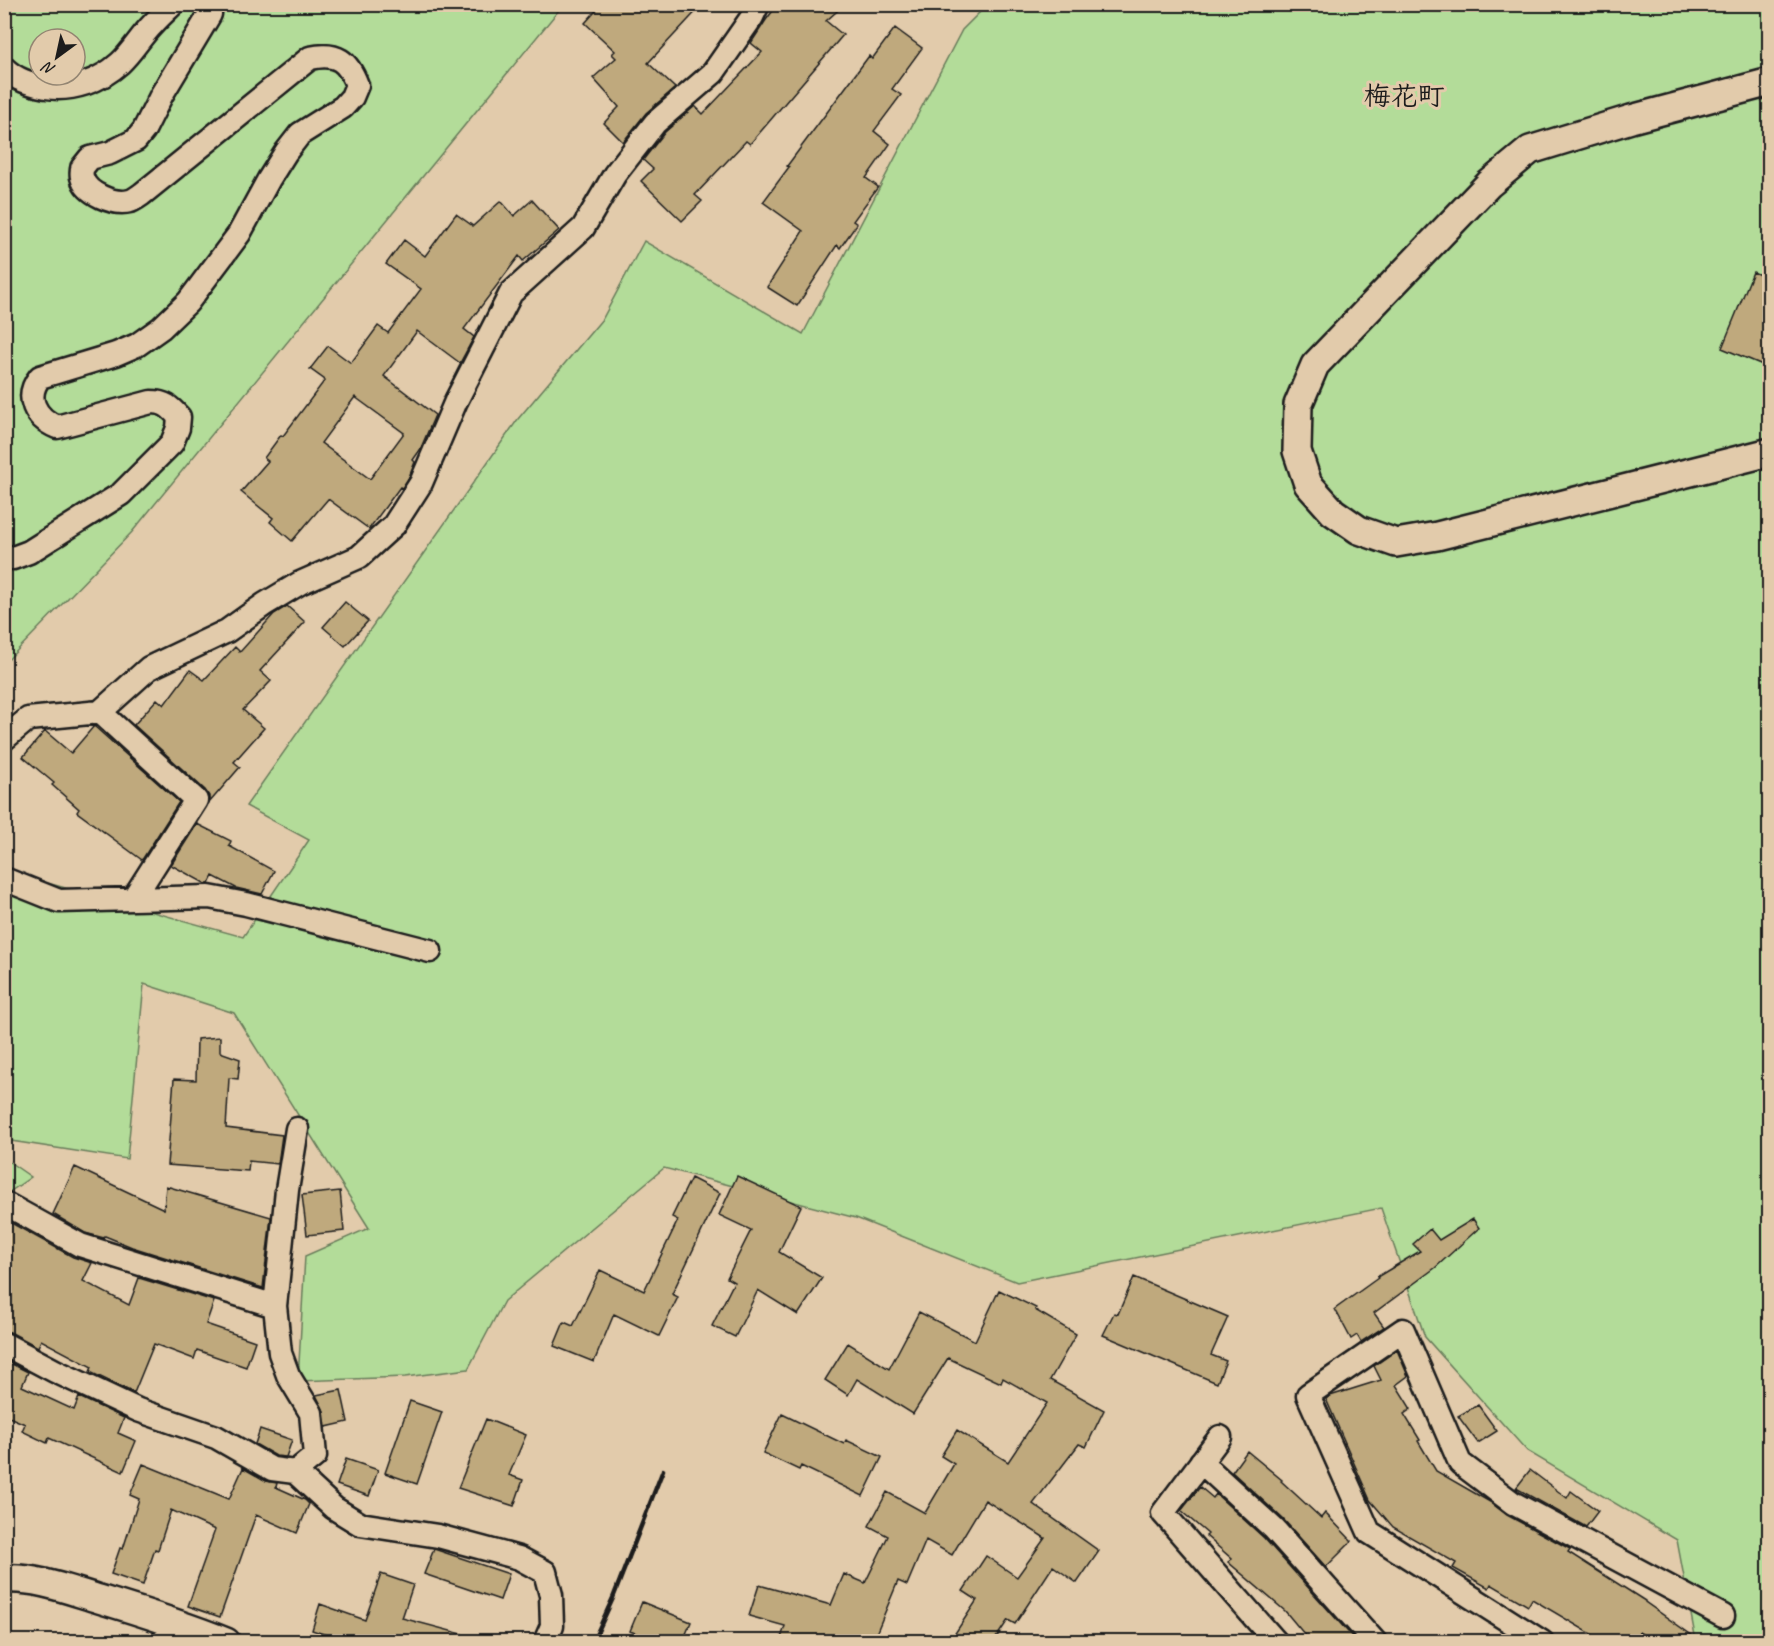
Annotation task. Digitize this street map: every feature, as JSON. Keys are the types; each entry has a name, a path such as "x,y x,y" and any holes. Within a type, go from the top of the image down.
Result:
{"street":[{"path":"4,68 11,75 31,84 55,88 72,88 98,79 120,63 173,4"},
{"path":"4,558 13,558 29,552 121,494 172,443 178,428 179,417 162,402 151,402 57,426 47,423 39,414 31,398 32,386 40,377 116,354 137,345 161,328 188,302 239,234 269,179 300,134 343,107 352,97 357,86 351,69 340,60 324,55 310,58 142,194 129,201 115,201 102,197 91,190 82,179 82,168 90,158 110,153 136,140 144,130 162,94 210,14 211,4"},
{"path":"4,739 28,719 100,712 149,668 227,631 300,583 359,557 393,525 421,483 456,400 511,293 583,228 615,174 655,123 713,73 752,17 758,4"},
{"path":"1770,82 1631,118 1530,150 1489,184 1315,365 1298,405 1297,451 1308,484 1333,512 1359,530 1396,543 1437,536 1770,452"},
{"path":"100,712 196,800 133,899"},
{"path":"4,879 59,901 209,897 246,904 430,951"},
{"path":"295,1472 315,1456 310,1413 288,1375 280,1353 275,1306 287,1190 297,1129"},
{"path":"4,1203 80,1245 275,1306"},
{"path":"1542,1641 1369,1532 1308,1395 1403,1330 1460,1464 1513,1503 1723,1616"},
{"path":"4,1344 138,1410 216,1437 272,1469 295,1472 334,1508 360,1524 438,1536 519,1558 545,1572 551,1595 552,1626 546,1641"},
{"path":"1220,1437 1163,1513 1276,1641"},
{"path":"1201,1462 1274,1529 1374,1641"},
{"path":"4,1579 16,1578 54,1585 186,1626 226,1641"},
{"path":"162,1641 186,1626"}],"green space":[{"path":"5,5 563,5 132,532 5,663"},
{"path":"987,5 1769,5 1769,1641 1696,1641 1677,1540 1527,1451 1425,1337 1381,1208 1017,1282 856,1218 664,1168 504,1301 468,1369 405,1377 298,1381 305,1256 369,1228 234,1013 144,984 127,1159 5,1140 4,871 243,937 309,840 246,806 518,419 603,318 644,241 803,334 962,30"},
{"path":"5,1159 31,1177 5,1195"}],"building":[{"path":"602,4 702,5 648,63 675,88 646,113 623,142 604,123 619,107 593,78 616,58 612,54 615,51 585,23"},
{"path":"778,4 845,4 826,21 843,35 750,144 746,141 695,195 702,201 682,221 641,181 653,169 643,160 665,132 695,106 703,114 762,52 751,43"},
{"path":"895,28 922,48 892,89 901,95 874,131 890,144 866,178 878,187 853,221 857,224 840,248 837,245 797,306 767,287 803,231 763,202 869,56 872,59"},
{"path":"532,200 559,230 523,261 519,256 464,329 474,337 460,363 417,331 384,376 435,415 420,450 413,460 415,462 409,477 402,488 400,487 369,529 328,499 292,541 270,522 273,518 241,492 268,461 264,458 325,380 310,369 328,346 351,363 378,326 388,333 421,289 386,264 404,240 425,256 456,214 473,226 501,201 514,216","holes":["355,397 404,433 370,479 321,443"]},
{"path":"1753,272 1770,279 1770,368 1722,348"},
{"path":"345,602 368,621 345,646 323,627"},
{"path":"287,606 305,622 260,671 271,681 243,710 264,728 234,762 240,767 209,803 209,796 205,790 134,725 157,699 164,705 190,670 204,680 235,647 240,652 274,614"},
{"path":"94,726 179,802 142,860 77,812 79,809 52,785 54,783 23,757 45,731 71,753"},
{"path":"197,824 231,841 229,846 274,871 262,894 236,888 213,876 209,884 206,884 171,865"},
{"path":"220,1037 220,1052 240,1059 238,1079 229,1078 226,1128 282,1135 278,1164 249,1161 248,1171 167,1165 174,1079 196,1080 197,1039"},
{"path":"75,1167 164,1209 166,1186 271,1217 263,1288 132,1247 105,1236 104,1238 85,1233 53,1214"},
{"path":"737,1176 801,1206 779,1252 822,1278 798,1315 758,1290 735,1337 712,1326 734,1282 727,1278 751,1230 719,1215"},
{"path":"691,1178 720,1193 672,1294 678,1297 659,1336 614,1314 594,1362 554,1346 564,1322 573,1326 600,1270 644,1291 678,1220 672,1217"},
{"path":"340,1191 344,1231 307,1235 302,1195"},
{"path":"4,1219 73,1257 92,1263 83,1281 129,1305 139,1278 214,1301 206,1324 255,1341 246,1367 197,1350 194,1359 154,1344 134,1393 90,1372 92,1367 41,1340 38,1347 4,1331"},
{"path":"1473,1219 1479,1228 1435,1268 1374,1313 1384,1327 1361,1342 1357,1335 1351,1339 1335,1309 1377,1277 1420,1251 1413,1244 1430,1229 1439,1240"},
{"path":"1134,1277 1228,1317 1211,1355 1226,1361 1217,1383 1103,1335 1114,1313 1118,1314"},
{"path":"999,1290 1036,1308 1035,1310 1076,1334 1050,1380 1104,1410 1086,1447 1079,1444 1033,1504 1099,1551 1077,1583 1053,1566 1015,1624 1008,1620 994,1641 950,1641 977,1600 963,1591 986,1556 1017,1577 1045,1538 985,1500 952,1555 926,1540 907,1585 898,1581 873,1641 780,1641 785,1626 749,1616 759,1585 831,1605 844,1574 865,1583 888,1536 869,1526 887,1492 925,1513 954,1464 941,1456 957,1430 1008,1462 1047,1403 1003,1378 1001,1383 948,1358 913,1414 857,1379 848,1395 825,1380 848,1343 889,1369 919,1312 975,1341"},
{"path":"1397,1350 1408,1376 1396,1385 1411,1409 1404,1414 1436,1471 1490,1502 1507,1515 1570,1549 1568,1552 1645,1601 1700,1641 1653,1641 1639,1632 1633,1641 1603,1641 1532,1599 1528,1606 1491,1584 1489,1588 1453,1568 1456,1563 1393,1527 1370,1500 1326,1399 1381,1380 1374,1366"},
{"path":"4,1360 28,1372 22,1386 74,1410 79,1397 124,1418 118,1433 136,1441 123,1472 49,1438 47,1443 22,1431 25,1424 9,1417 4,1427"},
{"path":"341,1390 348,1422 326,1427 324,1411 316,1395"},
{"path":"410,1401 442,1412 417,1484 385,1473"},
{"path":"1478,1405 1497,1431 1478,1443 1458,1416"},
{"path":"782,1414 844,1444 846,1440 882,1457 863,1496 801,1466 799,1470 763,1453"},
{"path":"486,1419 526,1435 509,1475 523,1480 514,1506 458,1488"},
{"path":"260,1429 292,1440 286,1457 276,1456 255,1444"},
{"path":"1247,1451 1282,1480 1321,1518 1325,1513 1352,1541 1326,1567 1283,1519 1232,1472"},
{"path":"346,1459 378,1470 369,1496 337,1485"},
{"path":"143,1464 229,1499 243,1468 266,1481 277,1483 276,1487 309,1504 297,1533 256,1515 220,1617 188,1606 215,1530 171,1510 158,1550 155,1549 143,1585 111,1574 120,1548 123,1549 139,1499 130,1495"},
{"path":"1530,1470 1567,1498 1571,1491 1598,1511 1586,1527 1516,1488"},
{"path":"1200,1487 1213,1498 1216,1494 1264,1538 1356,1641 1310,1641 1285,1611 1228,1562 1232,1559 1181,1511"},
{"path":"434,1549 509,1574 500,1600 424,1574"},
{"path":"381,1574 413,1585 402,1618 462,1634 461,1641 344,1641 312,1630 320,1604 365,1620"},
{"path":"642,1602 691,1622 683,1641 656,1641 630,1631"}],"railway":[{"path":"593,1642 613,1598 663,1470"}],"district":[{"name":"梅花町","path":"1404,96"}]}
